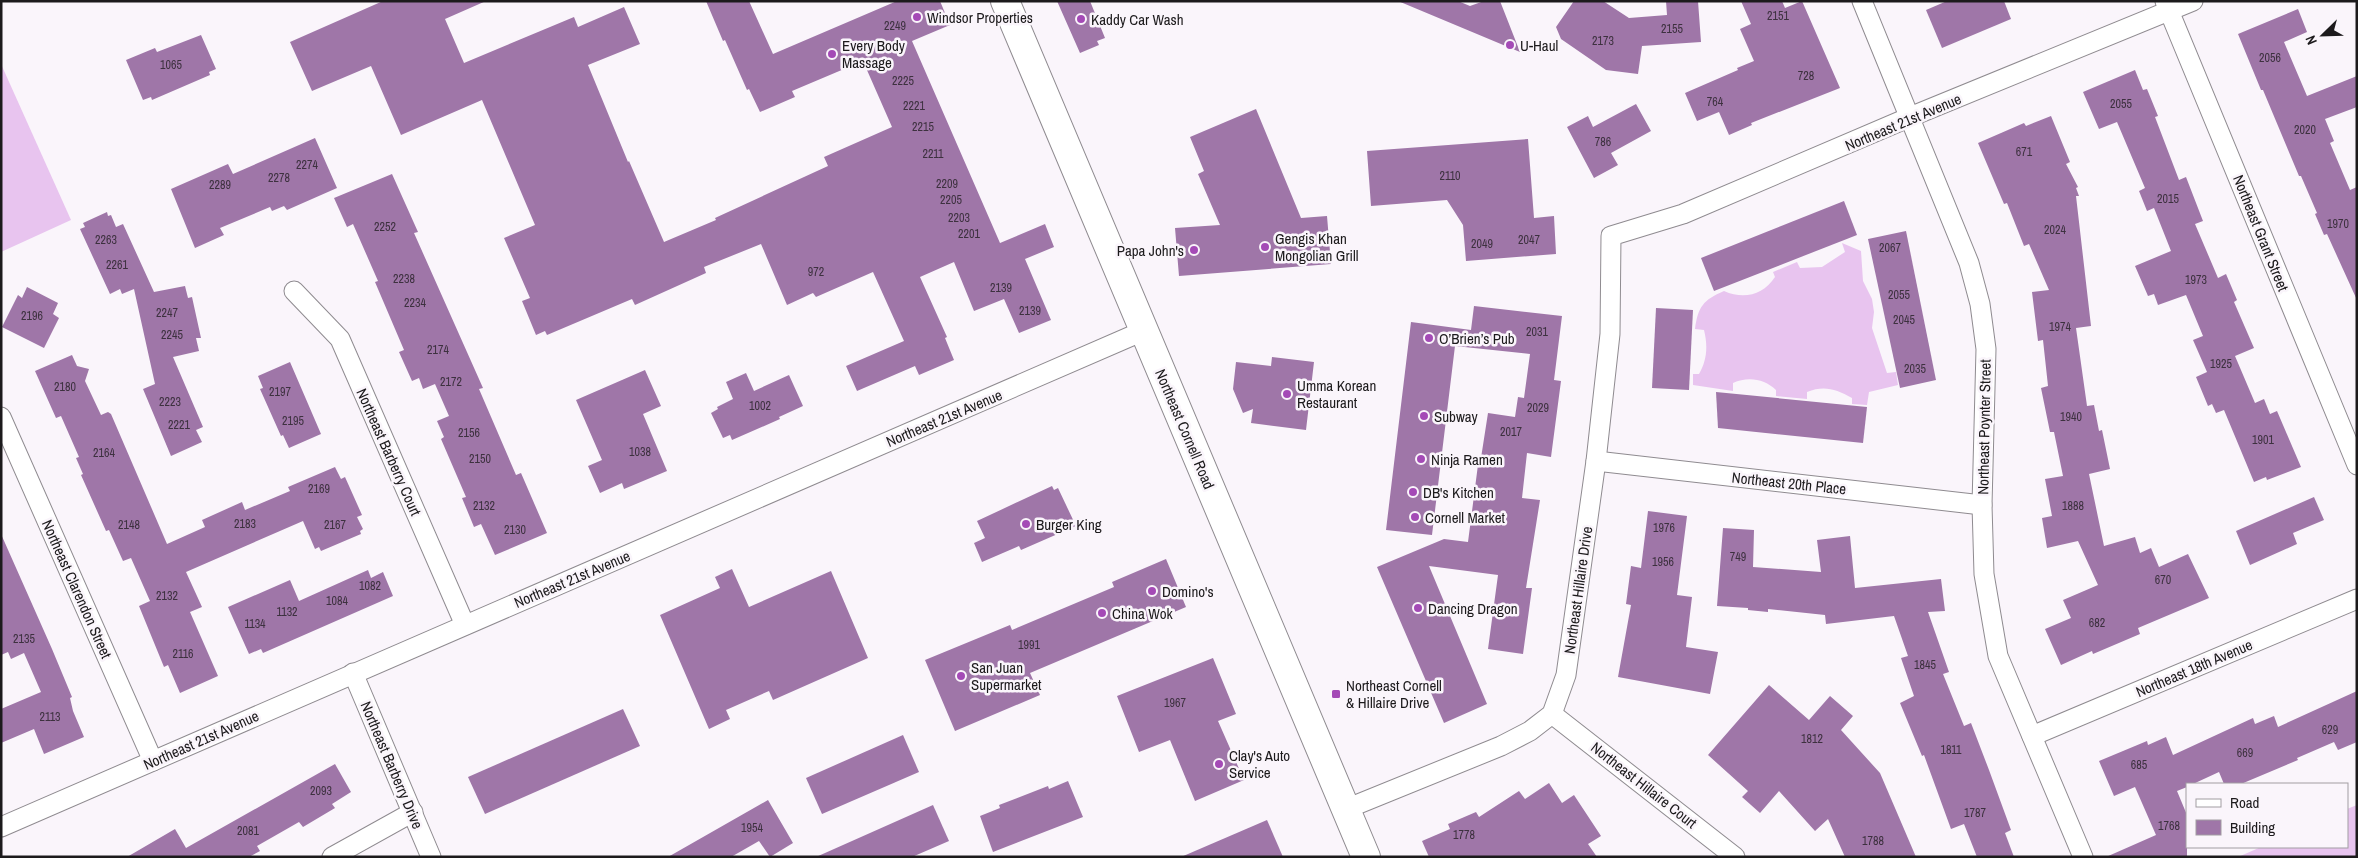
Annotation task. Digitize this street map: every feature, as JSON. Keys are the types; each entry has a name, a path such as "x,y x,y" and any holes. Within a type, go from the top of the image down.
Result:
{"highway":[{"name":"Northeast Cornell Road","path":"1005,1 1366,857"}],"street":[{"name":"Northeast Poynter Street","path":"1862,1 1968,262 1980,304 1986,350 1982,504 1984,574 1998,656 2083,857"},
{"name":"Northeast 21st Avenue","path":"1611,236 1692,211 2167,6 2193,1"},
{"name":"Northeast Grant Street","path":"2167,6 2357,465"},
{"name":"Northeast Hillaire Drive","path":"1552,714 1566,675 1596,461 1610,334 1611,236"},
{"name":"Northeast Barberry Court","path":"294,291 340,339 466,624"},
{"name":"Northeast 21st Avenue","path":"1,827 1143,331"},
{"name":"Northeast Clarendon Street","path":"1,417 153,762"},
{"name":"Northeast 20th Place","path":"1596,461 1982,504"},
{"name":"Northeast 18th Avenue","path":"2032,736 2357,599"},
{"name":"Northeast Barberry Drive","path":"353,673 431,857"},
{"path":"1346,809 1501,746 1530,731 1552,714"},
{"name":"Northeast Hillaire Court","path":"1552,714 1736,857"},
{"path":"332,857 413,812"}],"shaded area":[{"path":"1,64 71,220 1,252"},
{"path":"1842,243 1861,251 1863,281 1872,299 1874,312 1872,328 1887,373 1896,372 1898,385 1869,392 1867,405 1852,404 1852,398 1841,392 1824,388 1807,392 1807,399 1776,396 1776,390 1772,386 1762,381 1750,379 1733,383 1733,391 1693,385 1693,374 1699,374 1705,358 1706,342 1704,330 1695,329 1698,315 1706,301 1724,291 1739,295 1759,292 1775,277 1773,272 1797,262 1800,268 1822,267 1845,252"},
{"path":"2357,805 2357,857 2238,857 2259,848 2348,848 2348,809"}],"building":[{"path":"383,1 486,1 445,19 464,63 574,17 578,27 624,7 640,44 588,65 628,162 664,242 716,220 715,218 828,166 824,157 892,127 863,61 792,91 795,97 760,112 749,89 747,90 725,40 723,41 706,1 749,1 773,54 897,1 940,1 950,25 912,41 1000,243 1045,224 1054,247 1025,259 1051,320 1019,333 1004,299 974,311 954,262 920,277 947,337 945,338 954,360 919,375 915,366 857,391 846,366 904,341 873,272 816,297 813,293 787,305 761,244 704,267 706,273 635,305 632,299 547,335 545,331 536,335 522,301 530,298 504,238 535,225 482,100 401,135 371,66 312,91 290,42"},
{"name":"Kaddy Car Wash","path":"1057,1 1090,1 1105,38 1097,41 1099,45 1080,53"},
{"path":"1398,1 1458,1 1470,6 1484,1 1500,1 1520,52"},
{"path":"1574,1 1603,1 1629,18 1667,15 1666,1 1698,1 1701,42 1642,46 1638,74 1606,70 1561,39 1556,27"},
{"path":"1741,1 1782,1 1785,8 1802,1 1840,88 1751,123 1752,125 1729,135 1719,112 1697,121 1685,93 1754,61 1740,29 1751,24"},
{"path":"1947,1 2004,1 2011,19 1942,48 1926,10"},
{"path":"2298,9 2307,32 2284,42 2307,96 2357,76 2357,107 2325,119 2334,141 2330,143 2350,190 2357,187 2357,300 2327,234 2324,235 2315,214 2317,213 2301,176 2299,176 2263,90 2261,90 2238,34"},
{"path":"201,35 216,69 209,72 210,75 152,100 151,97 143,100 126,60 155,48 157,52"},
{"path":"2135,70 2143,90 2147,89 2158,116 2155,117 2179,180 2186,177 2203,221 2195,224 2218,278 2226,274 2237,300 2234,302 2254,348 2235,356 2255,403 2264,399 2270,414 2277,411 2301,467 2267,480 2266,477 2254,482 2224,410 2216,413 2212,404 2208,406 2196,377 2207,372 2193,340 2203,336 2186,295 2158,305 2154,294 2148,296 2135,266 2171,251 2154,208 2147,211 2139,191 2145,188 2117,122 2099,129 2083,92"},
{"path":"1636,104 1651,131 1611,153 1618,165 1594,178 1567,127 1588,116 1593,127"},
{"path":"1256,109 1301,218 1327,216 1331,264 1179,276 1175,228 1220,225 1198,174 1204,171 1190,137"},
{"path":"2051,116 2070,162 2066,164 2078,187 2076,188 2079,196 2076,196 2091,326 2076,328 2087,406 2094,405 2099,431 2102,430 2110,469 2089,474 2104,546 2135,537 2140,553 2151,548 2159,567 2188,554 2209,598 2138,628 2140,634 2093,654 2092,651 2061,665 2045,629 2071,618 2063,600 2098,585 2078,541 2047,548 2042,518 2052,516 2045,479 2063,476 2054,432 2050,432 2041,388 2048,386 2043,340 2038,341 2032,292 2049,290 2029,244 2024,246 2007,203 2004,204 1978,143 2024,123 2026,126"},
{"path":"315,138 337,188 287,210 284,206 272,211 270,207 220,228 224,235 195,248 171,189 228,164 233,174"},
{"path":"1528,139 1534,218 1554,216 1556,254 1466,261 1463,225 1447,200 1371,206 1367,151"},
{"path":"392,174 418,232 414,233 483,388 479,389 516,475 521,473 547,533 495,555 481,524 474,527 462,498 466,497 441,439 444,437 437,421 449,416 435,384 423,389 419,378 412,381 399,352 404,350 375,282 378,281 353,224 347,227 334,198"},
{"path":"1844,201 1857,235 1714,291 1701,258"},
{"path":"107,212 108,216 111,215 116,227 123,224 154,292 185,286 188,298 192,297 201,338 196,338 199,351 173,357 203,427 196,430 202,442 171,456 143,389 155,384 134,289 122,294 120,289 110,294 80,229 85,227 83,223"},
{"path":"1906,231 1936,380 1900,388 1868,239"},
{"path":"27,287 58,303 53,314 59,318 44,348 2,327 18,295 22,298"},
{"path":"1474,306 1562,316 1554,380 1561,381 1551,457 1527,453 1522,498 1540,500 1526,588 1532,588 1523,654 1488,649 1498,575 1429,566 1487,704 1444,723 1377,567 1444,539 1468,542 1479,457 1481,458 1488,413 1515,417 1518,397 1524,398 1530,354 1455,346 1432,535 1386,530 1411,322 1471,330"},
{"path":"1656,308 1693,310 1689,390 1652,388"},
{"path":"72,355 77,366 89,369 85,381 101,415 108,412 111,414 167,544 205,527 202,520 242,502 245,510 290,491 288,487 335,467 341,479 345,477 362,515 357,517 363,529 360,531 361,534 321,551 319,547 315,549 303,521 186,572 202,607 190,612 218,676 180,693 168,665 164,667 139,606 150,601 131,558 123,561 109,530 106,531 81,475 83,474 76,458 79,457 61,416 56,418 35,371"},
{"path":"1272,357 1314,362 1306,430 1251,423 1253,409 1243,413 1233,389 1236,362 1271,366"},
{"path":"290,362 321,434 289,448 283,435 281,436 260,389 263,388 258,376"},
{"path":"645,370 661,406 643,414 667,471 624,489 622,483 600,493 588,466 602,460 576,400"},
{"path":"746,373 754,391 789,375 803,406 779,417 780,419 732,440 730,435 723,438 711,413 718,409 717,407 733,399 726,382"},
{"path":"1716,392 1867,407 1863,443 1718,428"},
{"name":"Burger King","path":"1052,486 1054,490 1058,488 1076,526 1021,550 1019,546 982,562 974,543 985,538 977,521"},
{"path":"2314,497 2324,520 2293,533 2297,544 2250,565 2236,531"},
{"path":"1648,511 1687,516 1677,595 1692,597 1686,647 1718,652 1710,694 1618,677 1631,605 1626,604 1631,566 1641,568"},
{"path":"1723,528 1754,530 1753,567 1821,572 1817,540 1850,536 1855,588 1941,579 1945,611 1928,612 1949,672 1943,674 1964,726 1971,723 2011,830 2005,833 2014,857 1977,857 1964,824 1951,829 1924,755 1922,756 1900,703 1914,696 1901,658 1908,656 1894,616 1826,624 1825,615 1768,609 1768,612 1748,610 1748,608 1717,606"},
{"path":"1,534 72,697 70,698 73,711 84,737 44,754 34,729 1,743 1,709 41,692 24,653 11,659 8,652 1,655"},
{"path":"1166,559 1186,607 1030,673 1040,695 955,731 925,660 1010,625 1012,630 1114,587 1112,582"},
{"path":"732,569 749,607 831,571 868,658 773,700 769,691 726,710 730,719 709,729 660,615 720,588 715,577"},
{"path":"368,570 371,578 383,572 393,596 263,653 261,649 249,654 228,607 290,580 299,601"},
{"path":"1213,658 1236,714 1218,721 1244,780 1195,801 1170,740 1139,752 1117,696"},
{"path":"1769,685 1809,720 1830,696 1853,716 1841,730 1880,773 1916,857 1845,857 1828,819 1815,831 1779,791 1760,813 1742,797 1748,791 1708,755"},
{"path":"2357,691 2357,742 2338,750 2334,742 2297,758 2298,760 2243,783 2224,783 2219,772 2195,783 2186,783 2186,787 2177,791 2186,813 2187,857 2106,857 2156,835 2135,787 2114,796 2099,761 2147,741 2148,745 2166,737 2173,755 2253,718 2255,724 2274,716 2278,727"},
{"path":"623,709 640,746 485,814 468,777"},
{"path":"903,735 919,772 822,814 806,778"},
{"path":"335,764 351,792 332,804 335,808 303,827 299,822 257,846 260,851 249,857 127,857 175,829 186,848"},
{"path":"1068,781 1083,817 993,852 980,816 1000,808 999,805 1048,786 1049,789"},
{"path":"1549,783 1562,803 1574,795 1601,836 1588,844 1597,857 1429,857 1422,841 1450,829 1448,824 1476,812 1479,817 1519,791 1525,799"},
{"path":"768,800 793,843 770,857 759,841 731,857 668,857"},
{"path":"933,805 949,841 912,857 816,857"},
{"path":"1267,820 1283,857 1181,857"}],"place":[{"name":"Windsor Properties","path":"917,17"},
{"name":"Kaddy Car Wash","path":"1081,19"},
{"name":"U-Haul","path":"1510,45"},
{"name":"Every Body Massage","path":"832,54"},
{"name":"Gengis Khan Mongolian Grill","path":"1265,247"},
{"name":"Papa John's","path":"1194,250"},
{"name":"O’Brien’s Pub","path":"1429,338"},
{"name":"Umma Korean Restaurant","path":"1287,394"},
{"name":"Subway","path":"1424,416"},
{"name":"Ninja Ramen","path":"1421,459"},
{"name":"DB's Kitchen","path":"1413,492"},
{"name":"Cornell Market","path":"1415,517"},
{"name":"Burger King","path":"1026,524"},
{"name":"Domino's","path":"1152,591"},
{"name":"Dancing Dragon","path":"1418,608"},
{"name":"China Wok","path":"1102,613"},
{"name":"San Juan Supermarket","path":"961,676"},
{"name":"Northeast Cornell & Hillaire Drive","path":"1336,694"},
{"name":"Clay's Auto Service","path":"1219,764"}]}
